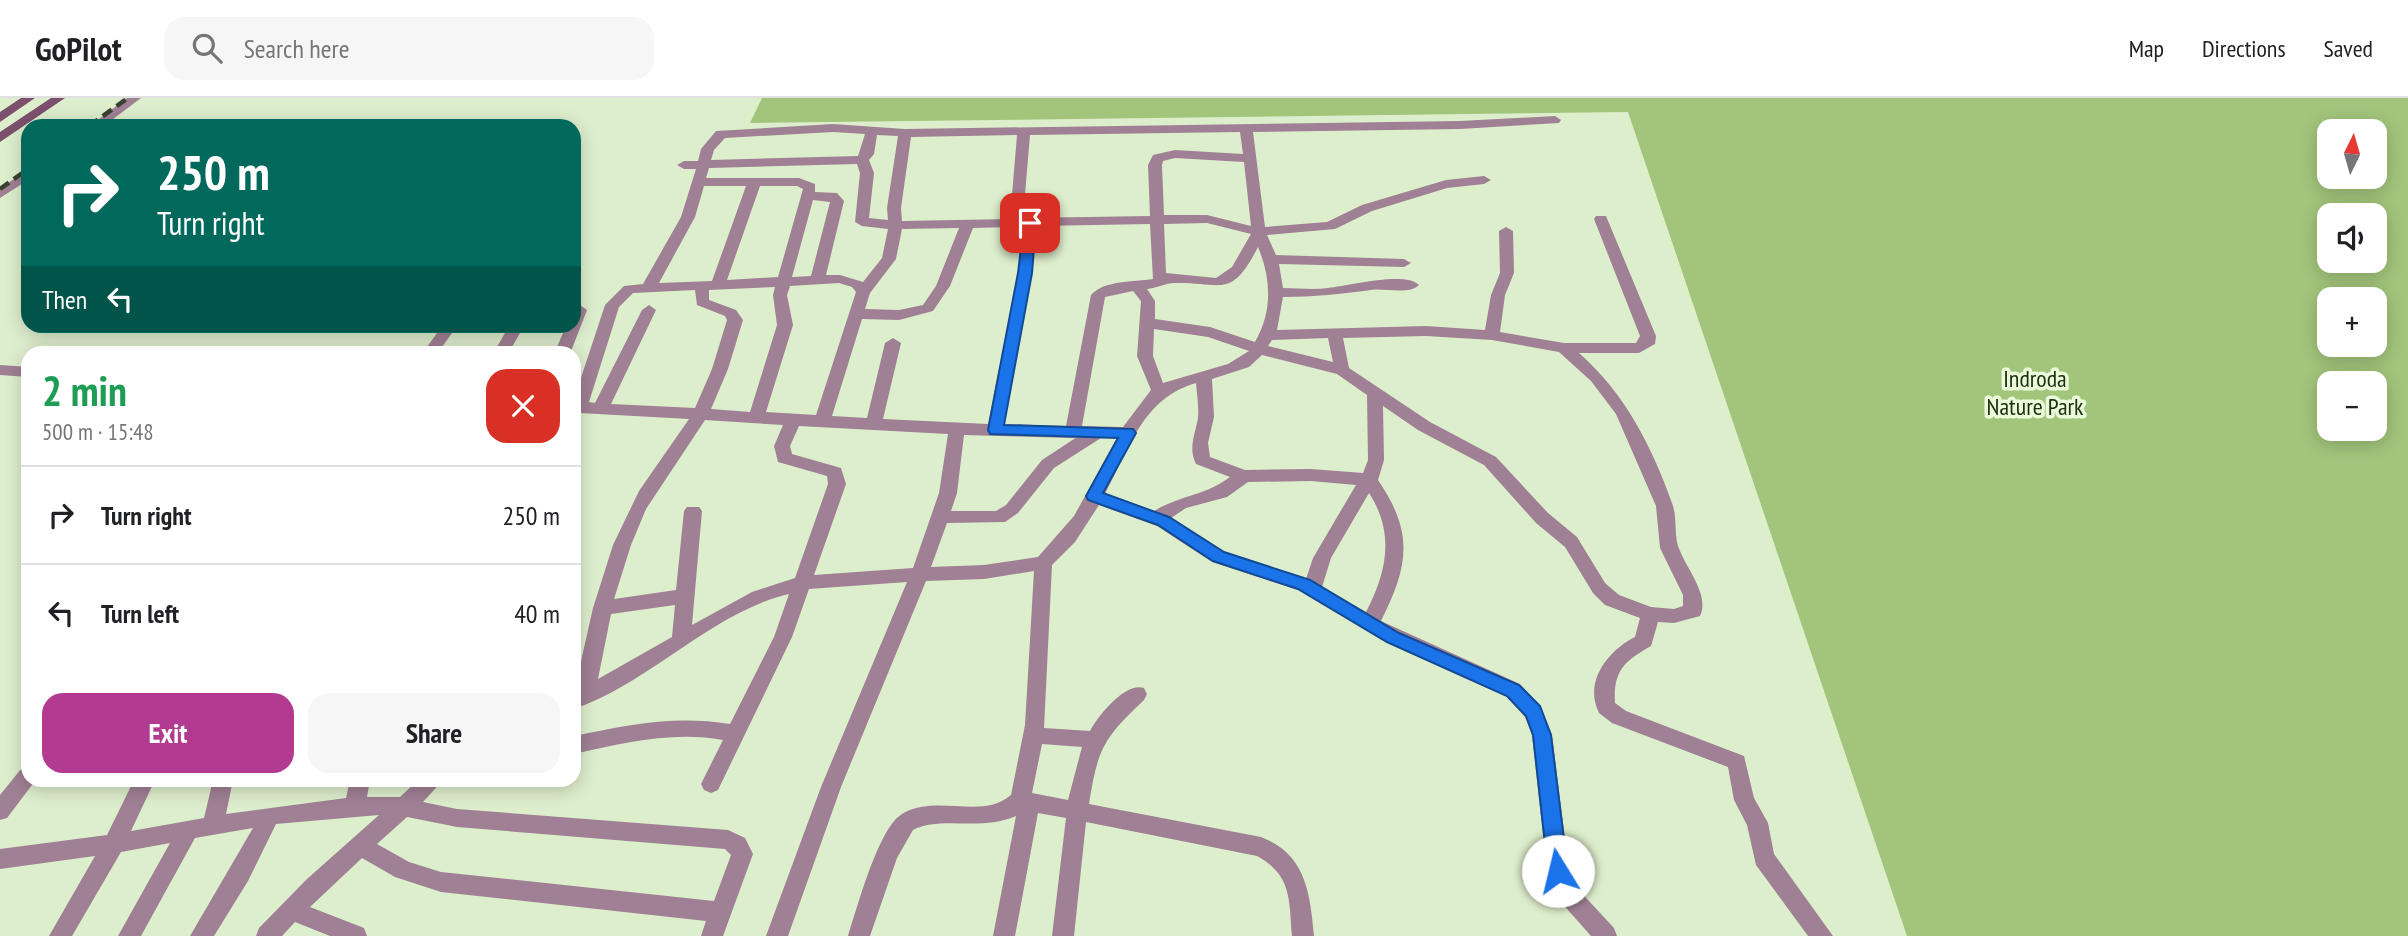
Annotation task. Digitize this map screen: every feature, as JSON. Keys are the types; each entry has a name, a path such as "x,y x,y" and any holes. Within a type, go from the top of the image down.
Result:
{"main road":[{"path":"0,118 29,98"},
{"path":"28,119 59,98"},
{"path":"0,138 21,124"}],"street":[{"path":"106,119 135,98"},
{"path":"649,287 688,218 708,149 721,134 810,128 872,129 905,133 1555,120"},
{"path":"581,697 637,668 733,608 768,592 804,583 982,573 1043,562 1056,553 1149,402 1160,392 1242,363 1264,342 1275,292 1274,273 1259,232 1246,127"},
{"path":"684,165 862,160 867,154 872,129"},
{"path":"995,430 1025,273 1024,131"},
{"path":"823,420 863,292 889,259 905,133"},
{"path":"1167,280 1157,272 1157,158 1175,154 1251,158"},
{"path":"862,160 867,173 862,222 895,225 1207,219 1259,232 1330,226 1367,208 1446,184 1485,180"},
{"path":"0,194 21,179"},
{"path":"699,182 755,181 807,184 810,187 782,284 779,305 784,316 783,334 756,417"},
{"path":"581,690 602,608 631,522 659,472 700,415 734,320 731,313 702,302 755,181"},
{"path":"808,196 832,196 837,201 817,281"},
{"path":"1264,342 1335,334 1426,331 1492,335 1564,348 1639,348 1647,344 1648,336 1601,219"},
{"path":"856,314 899,315 928,308 943,286 967,225"},
{"path":"1492,335 1498,295 1507,273 1506,231"},
{"path":"1073,432 1098,295 1106,289 1139,288 1167,280 1226,281 1234,275 1259,232"},
{"path":"1269,259 1404,263"},
{"path":"581,394 612,305 622,292 649,287 817,281 850,282 863,292"},
{"path":"1275,292 1325,293 1374,285 1412,285"},
{"path":"1139,288 1148,301 1142,349 1152,379 1160,392"},
{"path":"600,409 649,310"},
{"path":"1146,323 1264,342 1342,370 1424,426 1490,461 1542,519 1571,542 1599,588 1612,600 1650,614 1687,614 1693,611 1695,606 1669,548 1665,506 1623,412 1597,377 1564,348"},
{"path":"1335,334 1342,370"},
{"path":"874,424 893,343"},
{"path":"0,370 21,372"},
{"path":"1204,376 1206,417 1200,443 1202,460 1244,476 1311,475 1369,480 1388,505 1398,544 1393,575 1370,623"},
{"path":"1312,588 1336,529 1369,480 1376,460 1375,391"},
{"path":"581,408 957,429 1128,433"},
{"path":"711,784 783,637 804,583 838,477 828,468 784,458 782,446 794,419"},
{"path":"776,936 836,775 941,517 957,429"},
{"path":"941,517 999,517 1012,509 1048,464 1098,432"},
{"path":"1157,518 1181,503 1221,493 1244,476"},
{"path":"1093,496 1157,518 1218,556 1312,588 1393,638 1513,690 1533,712 1542,735 1558,871 1568,894 1606,936"},
{"path":"681,639 692,512"},
{"path":"1004,936 1027,778 1045,604 1043,562"},
{"path":"602,608 685,596"},
{"path":"1650,614 1644,641 1615,660 1606,689 1606,707 1619,717 1737,762 1744,800 1757,823 1764,858 1822,936"},
{"path":"1063,936 1078,812 1096,740 1099,733 1137,694"},
{"path":"581,744 649,729 704,728 734,733"},
{"path":"1031,736 1096,740"},
{"path":"0,811 21,784"},
{"path":"60,936 114,844 142,787"},
{"path":"213,826 221,787"},
{"path":"355,806 359,787"},
{"path":"400,806 406,787"},
{"path":"267,936 400,806 424,787"},
{"path":"859,936 894,841 906,823 927,816 984,816 1024,801 1261,847 1278,855 1290,866 1297,886 1303,936"},
{"path":"0,859 114,844 270,815 355,806 400,806 457,818 728,840 737,845 742,854 712,936"},
{"path":"201,936 240,874 270,815"},
{"path":"129,936 188,831"},
{"path":"359,845 403,870 441,882 721,912"},
{"path":"292,910 339,934"}],"green space":[{"name":"Indroda Nature Park","path":"762,98 2408,98 2408,936 1907,936 1628,112 750,123"}],"railway":[{"path":"99,119 128,98"},
{"path":"0,189 21,174"}],"route":[{"path":"1030,223 1025,273 995,430 1128,433 1093,496 1163,521 1218,556 1322,593 1393,638 1513,690 1533,712 1542,735 1558,871"}]}
